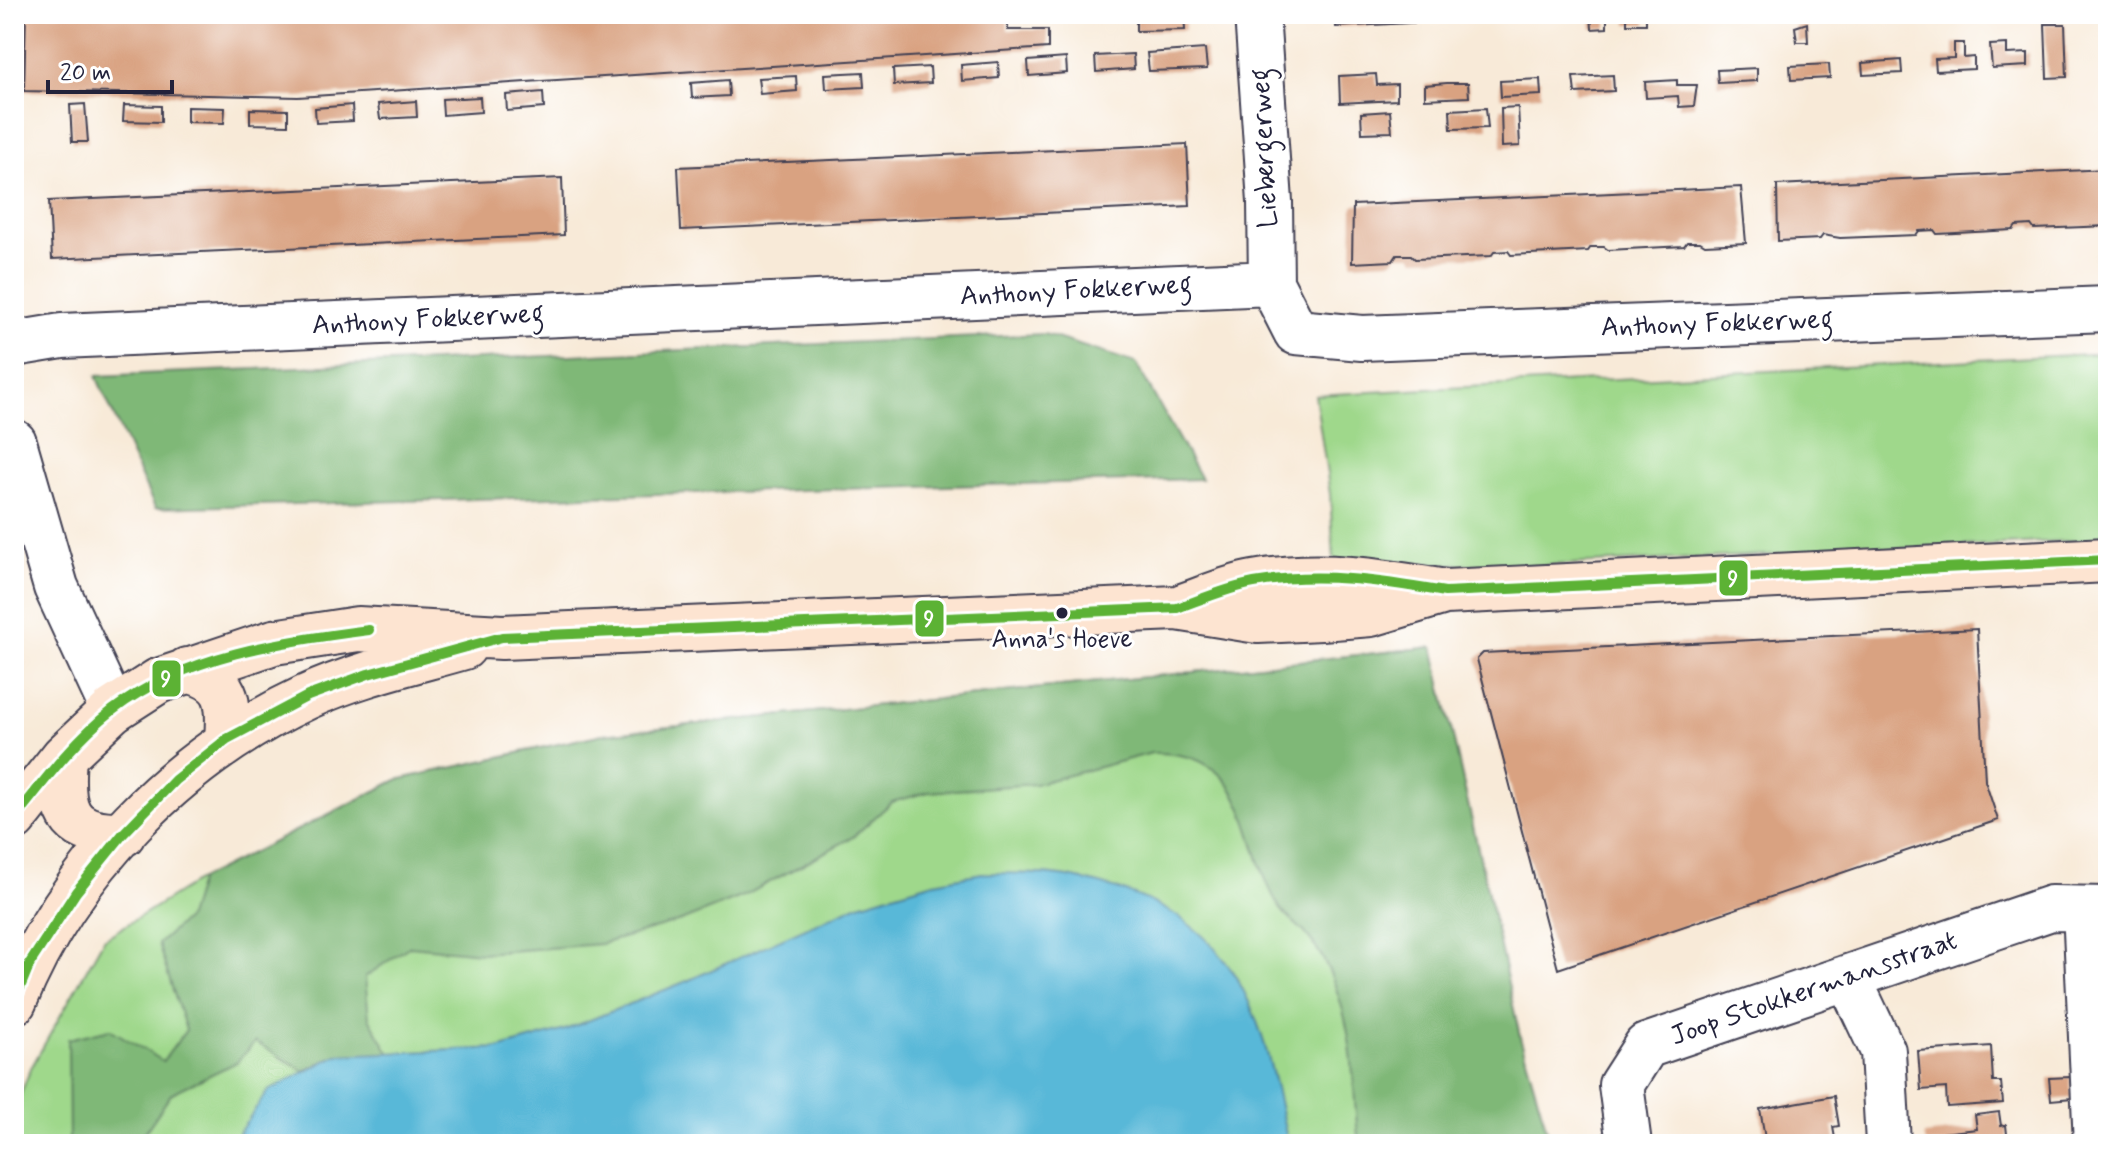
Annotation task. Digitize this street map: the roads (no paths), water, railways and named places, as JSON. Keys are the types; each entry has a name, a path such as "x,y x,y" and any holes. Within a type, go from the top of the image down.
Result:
{"main road":[{"path":"14,819 64,756 113,710 158,681 274,642 358,629 502,637 1177,608 1254,583 1319,578 1370,578 1445,592 2108,560"},
{"path":"14,1002 30,963 68,904 123,834 175,780 227,739 332,687 502,637"},
{"path":"187,670 208,675 222,688 229,708 227,739"},
{"path":"64,756 61,795 75,824 98,834 123,834"}],"street":[{"name":"Liebergerweg","path":"1257,14 1270,202 1271,283"},
{"name":"Anthony Fokkerweg","path":"14,344 77,335 1271,283 1296,332 1362,338 2108,309"},
{"path":"14,442 56,587 113,710"},
{"name":"Joop Stokkermansstraat","path":"1629,1144 1621,1085 1646,1046 2051,908 2096,909 2096,1144"},
{"path":"1848,977 1883,1051 1888,1144"}],"water":[{"path":"982,873 1062,876 1128,892 1171,912 1205,938 1230,968 1250,1004 1265,1046 1288,1144 231,1144 268,1091 337,1055 501,1048 565,1030 687,981 859,904 934,882"}],"place":[{"name":"Anna's Hoeve","path":"1062,613"}]}
